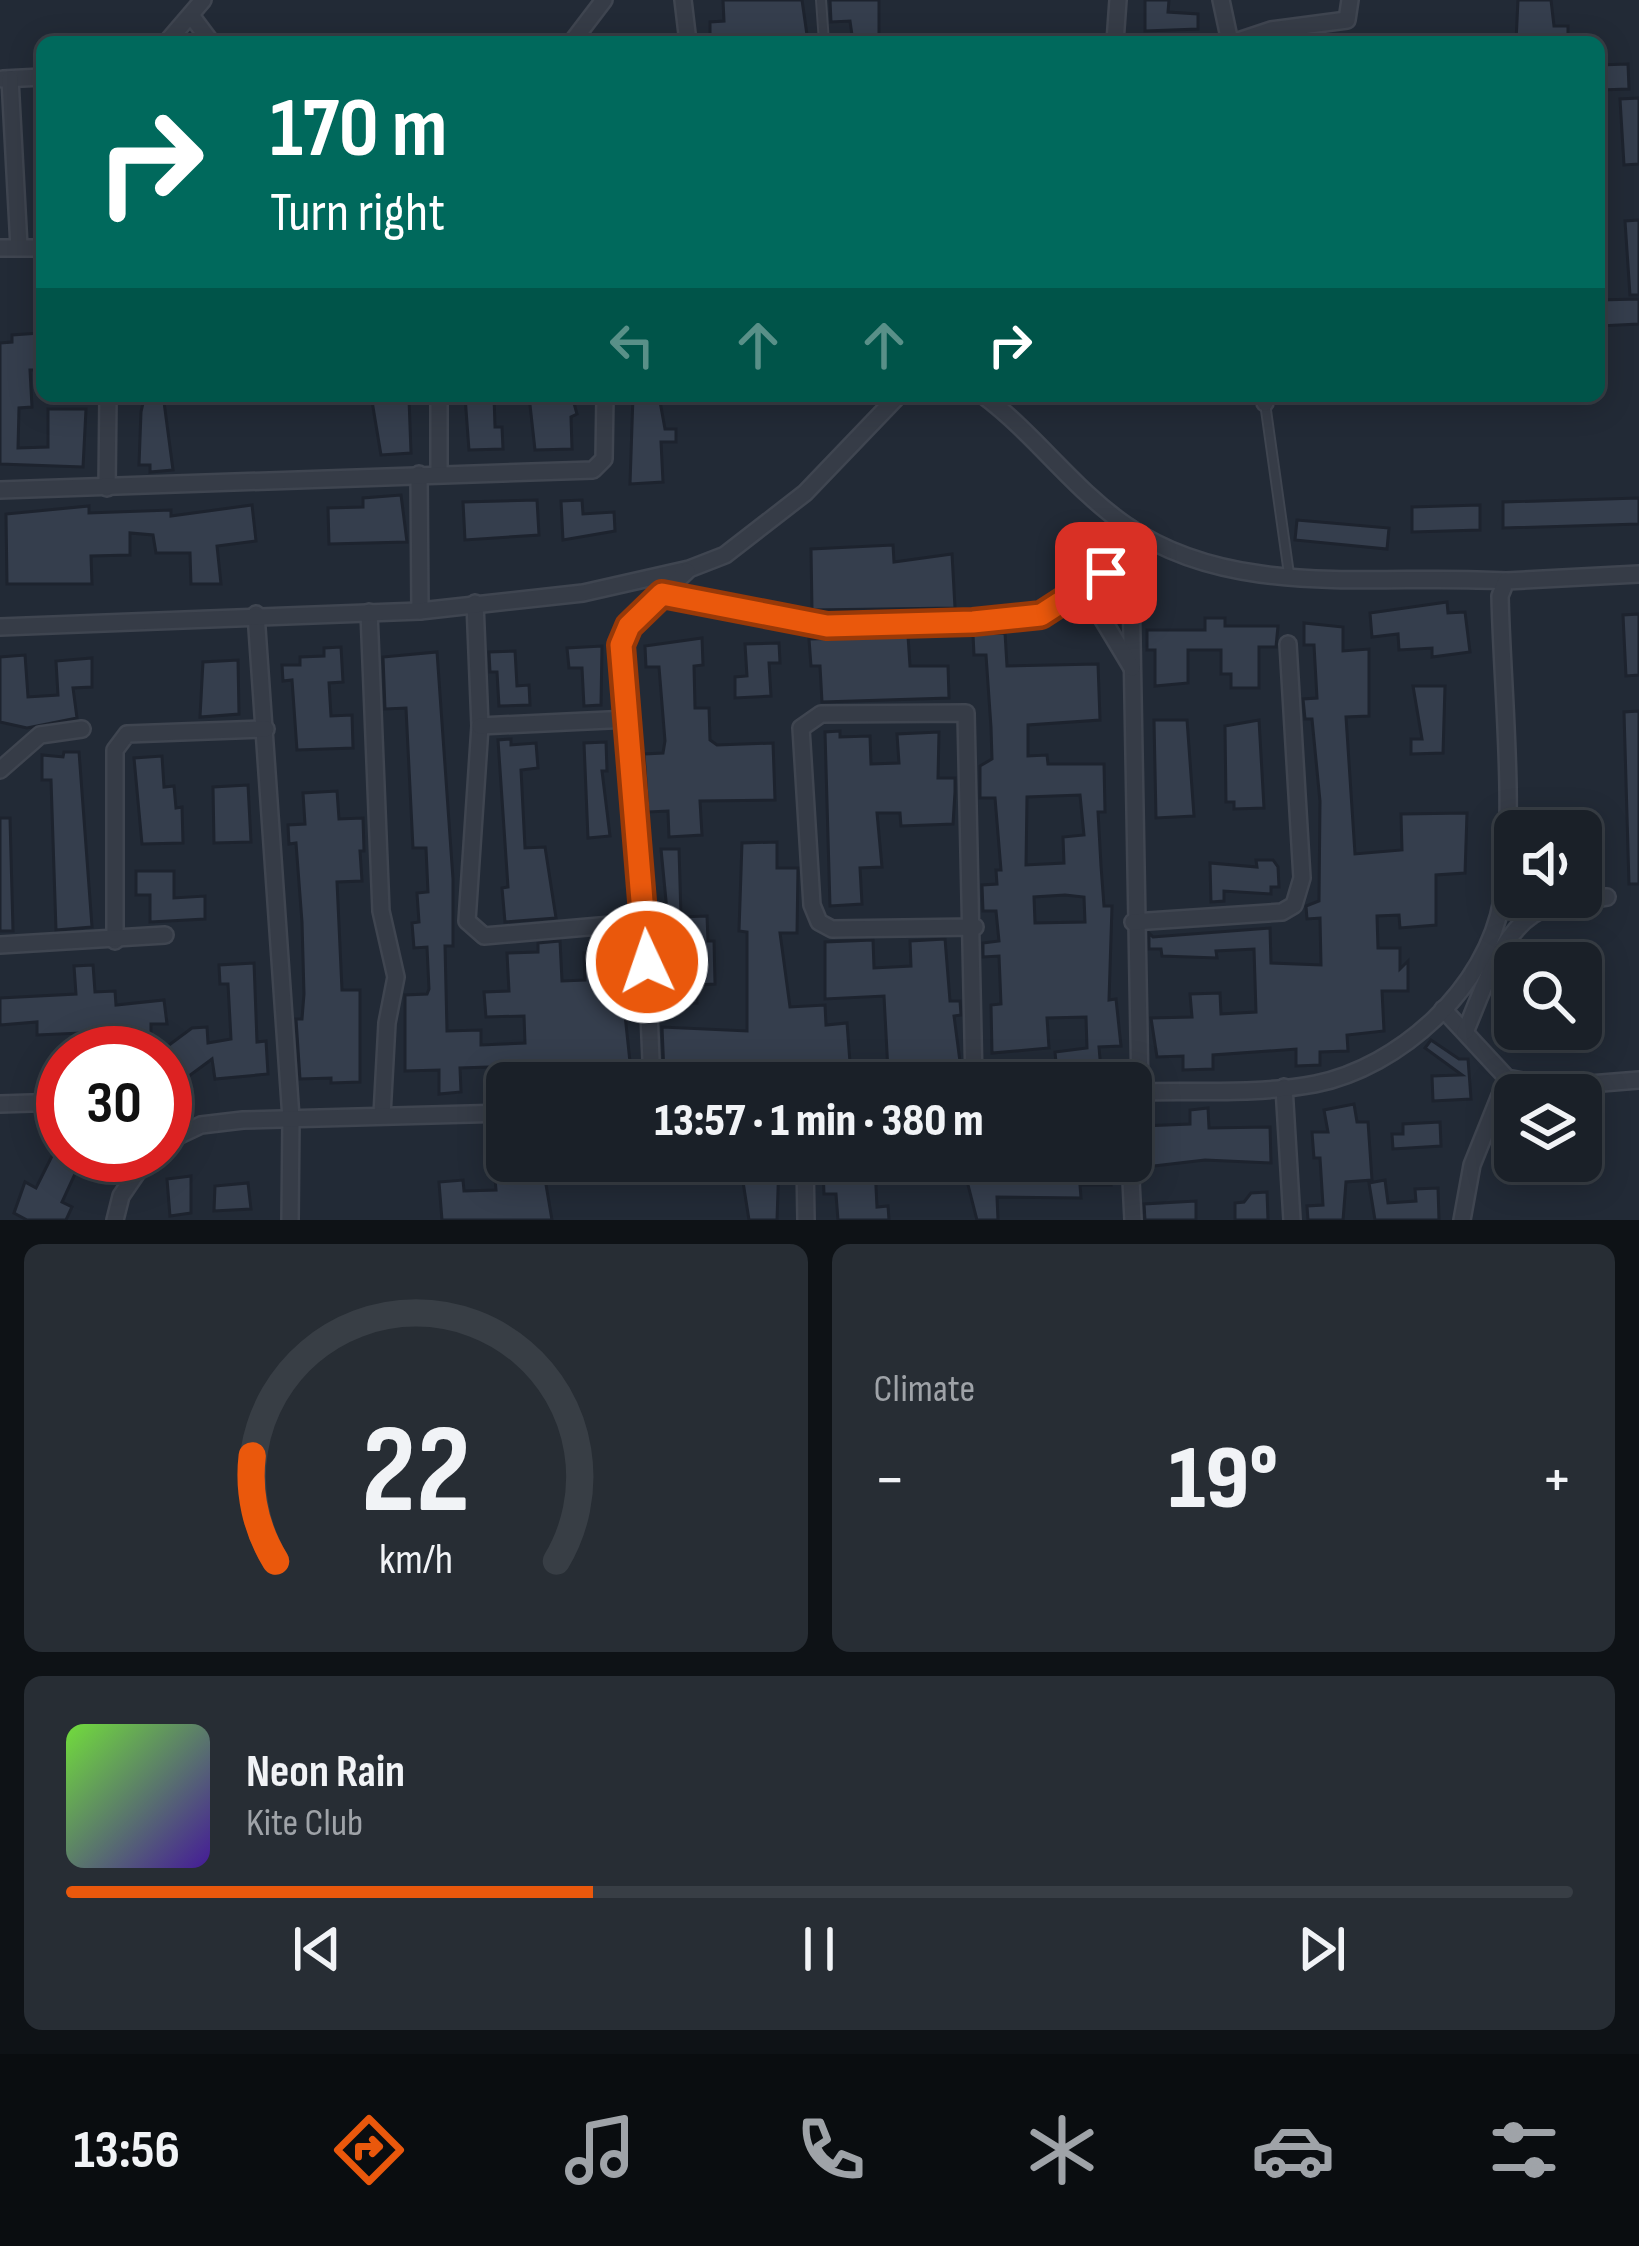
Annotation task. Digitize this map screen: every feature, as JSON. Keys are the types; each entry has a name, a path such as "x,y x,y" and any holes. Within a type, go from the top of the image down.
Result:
{"street":[{"path":"174,36 193,18 202,0"},
{"path":"577,36 604,0"},
{"path":"683,0 687,36"},
{"path":"1115,36 1118,0"},
{"path":"1221,0 1231,36"},
{"path":"1252,36 1347,20 1350,0"},
{"path":"193,18 206,36"},
{"path":"19,247 5,79 36,76"},
{"path":"0,248 36,248"},
{"path":"107,488 108,402"},
{"path":"439,402 439,472"},
{"path":"0,490 593,470 604,459 605,402"},
{"path":"0,627 420,611 583,593 689,569 725,555 805,493 892,402"},
{"path":"990,402 1078,489 1130,528 1191,558 1289,577 1506,581 1639,574"},
{"path":"419,474 420,611"},
{"path":"1130,528 1135,1062"},
{"path":"662,594 827,626 1023,618 1052,610 1082,585 1131,560"},
{"path":"651,1062 645,922 621,645 629,626 689,569"},
{"path":"1152,1091 1284,1087 1346,1075 1387,1055 1443,1009 1464,985 1502,903 1500,596 1506,581"},
{"path":"1082,585 1132,668"},
{"path":"475,603 480,726 475,860 464,900 472,930 503,936 645,922"},
{"path":"369,612 381,911 396,977 387,1023 382,1115"},
{"path":"256,614 291,1118 290,1220"},
{"path":"1133,922 1282,912 1294,905 1302,878 1288,644"},
{"path":"974,1062 975,927 966,712 821,714 809,720 801,728 812,905 819,922 832,929 975,927"},
{"path":"480,726 630,719"},
{"path":"0,770 40,736 82,729"},
{"path":"115,941 115,750 127,734 266,729"},
{"path":"1465,1032 1507,944 1528,918 1546,907 1607,897"},
{"path":"0,945 165,935"},
{"path":"1443,1009 1503,1074"},
{"path":"1602,1083 1639,1080"},
{"path":"1284,1087 1292,1220"},
{"path":"0,1104 36,1103"},
{"path":"1462,1220 1472,1165 1494,1110"},
{"path":"192,1129 291,1118 486,1113"},
{"path":"115,1220 131,1182"},
{"path":"805,1182 806,1220"},
{"path":"1131,1182 1133,1220"}],"lane":[{"path":"821,0 824,36"},
{"path":"1263,402 1289,577"}],"building":[{"path":"723,0 802,0 807,36 710,36 710,22 724,21"},
{"path":"830,0 879,0 879,36 852,36 850,21 831,22"},
{"path":"1145,0 1169,0 1168,12 1198,14 1198,29 1145,31"},
{"path":"1518,0 1551,0 1554,26 1568,26 1568,36 1516,36"},
{"path":"1628,64 1629,89 1605,90 1605,65"},
{"path":"1639,98 1639,164 1624,165 1620,99"},
{"path":"1639,220 1639,295 1630,295 1625,221"},
{"path":"1639,299 1639,324 1605,326 1605,300"},
{"path":"36,333 36,370 30,370 32,407 19,408 18,448 48,447 48,409 86,409 83,467 0,464 0,343 12,342 12,335"},
{"path":"164,402 173,470 150,472 150,465 139,465 141,412 143,403"},
{"path":"372,402 409,402 411,453 381,455"},
{"path":"465,402 494,402 495,427 502,427 503,449 469,450"},
{"path":"530,402 574,402 577,414 571,417 572,449 535,450"},
{"path":"633,402 660,402 665,429 676,429 676,442 661,442 663,482 630,484"},
{"path":"401,495 407,542 329,544 328,508 363,507 363,498"},
{"path":"1639,498 1639,524 1503,528 1503,502"},
{"path":"537,500 539,535 465,540 463,502"},
{"path":"582,500 583,514 614,512 615,531 563,540 561,501"},
{"path":"252,505 256,541 217,546 221,584 191,584 190,553 156,553 153,535 130,533 130,555 91,556 92,584 7,584 6,514 89,506 89,513 171,510 171,516"},
{"path":"1480,505 1480,530 1412,532 1412,507"},
{"path":"1297,520 1389,528 1387,549 1295,540"},
{"path":"893,545 894,562 952,554 955,608 812,610 811,549"},
{"path":"1447,602 1448,613 1465,612 1470,652 1432,657 1432,648 1399,650 1398,634 1372,637 1370,613"},
{"path":"1639,614 1639,675 1626,676 1623,615"},
{"path":"1205,618 1225,618 1225,626 1278,626 1276,647 1259,647 1259,688 1231,688 1231,674 1221,674 1221,650 1188,650 1188,683 1155,686 1155,650 1147,650 1147,630 1205,630"},
{"path":"1304,623 1343,627 1343,651 1369,649 1369,716 1346,717 1355,854 1402,850 1401,814 1467,813 1465,873 1436,875 1436,925 1400,928 1399,915 1377,916 1378,948 1400,948 1400,969 1408,961 1408,991 1382,991 1384,1031 1347,1035 1348,1051 1320,1052 1320,1065 1296,1066 1296,1049 1213,1055 1213,1069 1183,1070 1183,1056 1157,1057 1151,1018 1192,1017 1190,994 1220,993 1221,1014 1256,1012 1254,949 1216,951 1217,958 1162,956 1161,949 1149,949 1149,933 1153,937 1270,928 1271,963 1321,965 1320,918 1307,919 1306,906 1319,901 1320,801 1312,719 1305,719 1303,699 1317,698 1314,645 1304,645"},
{"path":"1005,633 1007,666 1098,664 1100,720 1028,725 1028,756 1047,755 1048,764 1104,764 1105,812 1098,812 1104,906 1112,906 1109,1000 1116,999 1121,1046 1099,1047 1100,1062 1056,1062 1055,1052 1087,1048 1086,1017 1047,1018 1049,1048 992,1053 991,1005 1001,1004 999,956 983,957 983,943 999,941 996,911 983,911 982,885 997,884 996,870 1001,870 995,798 980,798 980,766 992,759 986,655 974,655 973,634","holes":["1080,795 1084,835 1063,837 1064,863 1026,865 1027,797","1034,897 1084,897 1085,922 1035,923"]},
{"path":"908,636 910,666 948,666 949,698 822,702 820,666 811,666 809,639"},
{"path":"702,638 703,665 694,666 695,708 709,708 710,740 717,745 773,743 775,800 700,801 702,835 669,837 668,811 648,812 644,754 663,753 665,741 659,667 646,667 645,646"},
{"path":"779,643 780,663 769,663 771,696 735,698 735,677 747,676 745,644"},
{"path":"602,646 601,705 584,706 582,668 569,668 567,648"},
{"path":"341,647 343,682 329,683 331,716 352,715 353,748 297,750 292,680 283,681 282,665 300,665 300,657 324,656 324,648"},
{"path":"515,651 517,686 529,685 530,705 499,706 497,672 490,672 489,652"},
{"path":"437,652 453,879 453,946 445,946 447,1031 481,1030 481,1045 525,1043 524,1016 486,1017 484,992 509,991 507,953 538,952 538,943 560,941 562,981 585,980 584,953 613,952 614,978 621,977 630,1062 486,1062 486,1067 460,1068 461,1092 439,1094 439,1070 405,1071 405,995 427,994 429,989 427,947 414,948 412,923 419,922 417,893 428,892 426,848 413,848 406,708 385,709 383,657"},
{"path":"25,655 28,697 58,695 56,661 92,658 92,687 73,688 77,718 27,728 0,722 0,657"},
{"path":"238,660 239,714 200,717 203,662"},
{"path":"1413,686 1445,686 1443,753 1411,754 1411,739 1422,739"},
{"path":"1639,711 1639,884 1629,884 1624,712"},
{"path":"1154,720 1187,720 1194,816 1156,818"},
{"path":"1259,720 1264,808 1234,809 1234,802 1226,802 1225,726"},
{"path":"840,731 840,737 870,736 871,764 899,763 897,734 939,732 938,778 955,778 955,792 953,824 901,826 900,813 877,813 882,867 860,868 862,904 830,906 825,732"},
{"path":"511,739 511,745 536,743 538,768 521,770 525,848 545,847 556,918 505,922 502,888 508,887 498,740"},
{"path":"606,742 607,771 602,771 610,836 588,838 584,743"},
{"path":"64,752 79,752 92,927 56,930 51,780 42,780 42,755 63,757"},
{"path":"162,756 164,787 174,786 176,808 182,807 183,843 142,844 134,758"},
{"path":"248,785 251,842 214,843 213,787"},
{"path":"337,791 339,819 363,818 362,881 337,882 342,990 360,990 360,1082 331,1083 331,1078 300,1079 296,1019 302,1019 304,994 302,922 296,843 289,844 288,825 305,824 303,793"},
{"path":"0,818 10,818 13,931 0,931"},
{"path":"777,842 777,868 798,868 797,933 780,933 790,1007 825,1005 826,1025 847,1023 850,1062 663,1062 662,1027 747,1031 747,932 739,931 742,843"},
{"path":"661,849 679,849 681,917 707,916 708,941 714,941 715,984 696,985 697,1003 667,1004 666,986 660,986 658,942 670,942"},
{"path":"1256,860 1273,860 1279,887 1271,887 1271,894 1224,891 1224,901 1211,902 1210,863 1257,867"},
{"path":"136,871 174,871 174,898 205,896 205,919 150,922 150,895 136,895"},
{"path":"945,939 950,1001 960,1001 961,1015 954,1016 960,1062 888,1062 884,996 825,999 825,942 873,940 874,968 911,966 910,941"},
{"path":"254,963 257,1042 266,1041 268,1074 215,1079 212,1059 192,1074 192,1028 207,1027 208,1043 231,1039 228,984 220,984 219,965"},
{"path":"93,965 95,992 115,991 116,1005 164,1000 167,1024 0,1025 0,998 76,994 74,966"},
{"path":"1431,1040 1459,1059 1468,1059 1471,1099 1433,1101 1432,1076 1462,1075 1425,1048"},
{"path":"1354,1104 1357,1122 1368,1122 1372,1180 1346,1182 1343,1220 1308,1220 1307,1206 1323,1205 1320,1158 1314,1158 1312,1132 1328,1132 1324,1110"},
{"path":"1208,1108 1209,1128 1270,1127 1271,1163 1205,1160 1152,1166 1152,1126 1190,1124 1190,1110"},
{"path":"1440,1122 1441,1146 1393,1149 1392,1134 1403,1134 1403,1124"},
{"path":"463,1180 464,1191 496,1190 495,1182 546,1182 552,1220 442,1220 439,1182"},
{"path":"1385,1180 1388,1203 1416,1201 1415,1189 1438,1188 1439,1220 1375,1220 1369,1183"},
{"path":"25,1182 36,1188 39,1182 71,1182 62,1202 72,1207 66,1220 27,1220 14,1213"},
{"path":"167,1182 191,1182 191,1213 170,1216"},
{"path":"743,1182 778,1182 777,1220 749,1220"},
{"path":"824,1182 876,1182 877,1207 888,1206 889,1220 838,1220 836,1194 824,1194"},
{"path":"967,1182 1111,1182 1080,1185 1081,1198 997,1197 998,1220 977,1220"},
{"path":"248,1183 251,1209 214,1211 215,1186"},
{"path":"1267,1192 1268,1220 1235,1220 1235,1203 1244,1202 1251,1193"},
{"path":"1196,1201 1196,1220 1145,1220 1144,1204"}],"route":[{"path":"647,962 621,645 629,626 662,594 827,626 973,622 1041,615 1106,573"}]}
